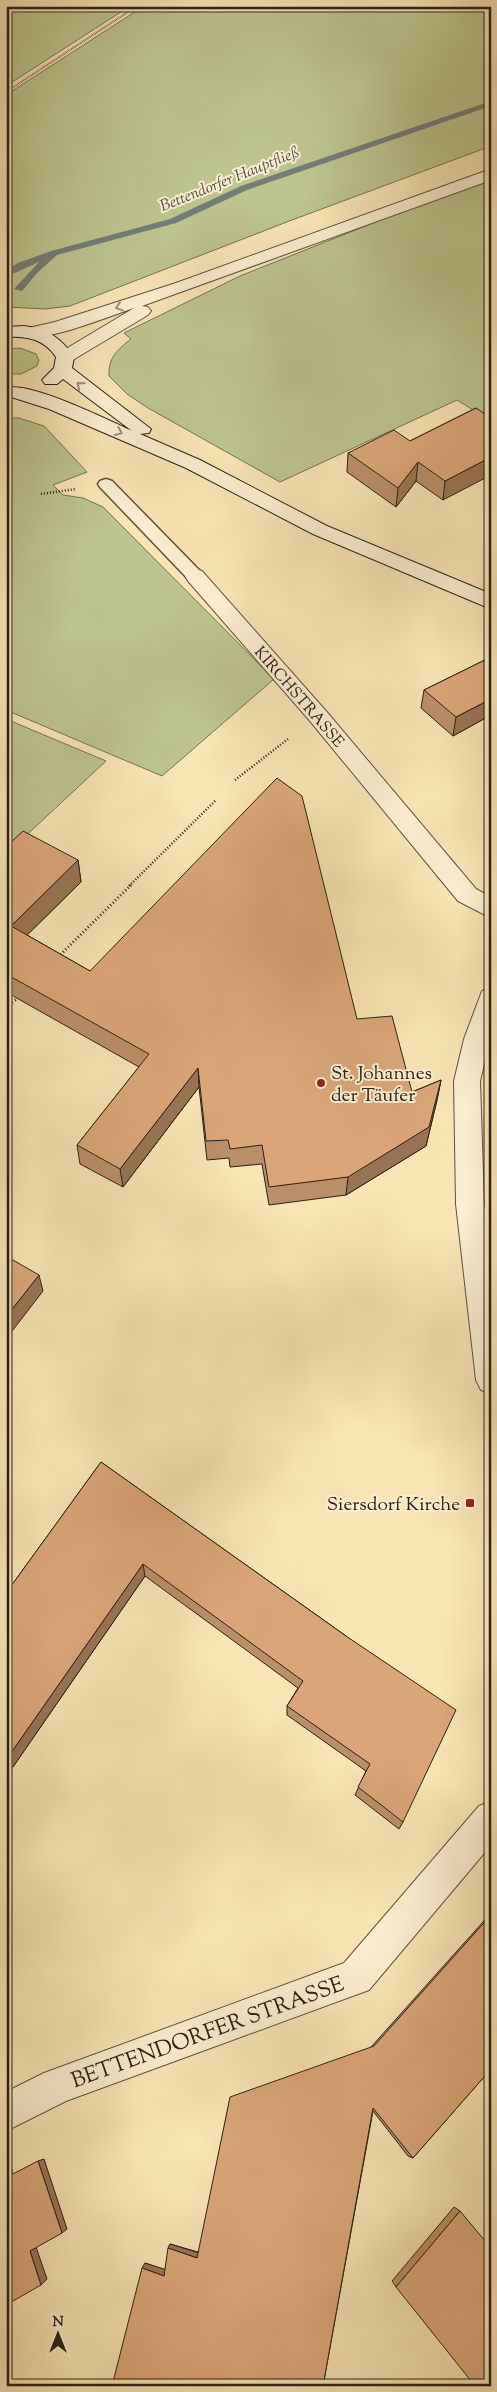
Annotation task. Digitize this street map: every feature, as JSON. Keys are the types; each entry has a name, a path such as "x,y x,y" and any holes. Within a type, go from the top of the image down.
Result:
{"street":[{"path":"14,331 59,327 182,287 491,174"},
{"path":"10,392 35,388 48,382 64,363 182,287"},
{"path":"14,331 51,339 58,344 64,363 99,399 193,464"},
{"path":"10,392 56,405 193,464 320,530 491,602"},
{"name":"KIRCHSTRASSE","path":"195,576 318,716 467,895 491,909"},
{"path":"491,998 477,1039 467,1081 470,1204 491,1380"},
{"name":"BETTENDORFER STRASSE","path":"6,2112 57,2086 356,1977 491,1818"}],"lane":[{"name":"KIRCHSTRASSE","path":"106,484 195,576"}],"path":[{"path":"6,92 137,6"},
{"path":"236,780 318,716"},
{"path":"56,960 216,800"},
{"path":"6,1006 17,998"}],"green space":[{"path":"6,6 130,6 6,86"},
{"path":"144,6 491,6 491,146 292,220 70,306 45,309 6,307 6,95"},
{"path":"491,179 491,421 457,400 280,482 148,408 127,394 109,376 110,364 114,355 131,339 124,333 240,276 378,221"},
{"path":"20,348 36,354 39,360 37,366 21,374 6,374 6,349"},
{"path":"6,418 19,418 44,426 87,472 53,485 63,495 83,498 103,507 274,679 162,776 6,710"},
{"path":"6,719 106,761 17,844 6,839"}],"building":[{"path":"476,408 491,418 491,457 445,481 418,462 398,488 348,453 394,430 410,441"},
{"path":"491,657 491,699 456,717 424,690"},
{"path":"277,778 302,796 357,1019 392,1016 412,1092 441,1080 429,1127 348,1177 269,1187 262,1145 230,1149 228,1140 206,1141 198,1068 120,1169 77,1145 149,1054 6,974 6,847 23,831 78,860 11,926 90,971"},
{"path":"6,1256 39,1275 6,1317"},
{"path":"101,1462 346,1636 456,1710 403,1822 358,1787 370,1764 287,1706 303,1681 143,1564 6,1760 6,1593"},
{"path":"491,1915 491,2069 413,2158 373,2108 323,2386 112,2386 142,2268 164,2276 168,2248 197,2258 230,2097 374,2046"},
{"path":"38,2161 62,2233 30,2251 41,2285 6,2305 6,2174 7,2177"},
{"path":"460,2211 491,2248 491,2386 475,2386 396,2287"}],"waterway":[{"name":"Bettendorfer Hauptfließ","path":"19,289 35,270 54,253 173,221 244,188 491,103"},
{"path":"6,274 21,265 46,256"}],"place":[{"name":"St. Johannes der Täufer","path":"321,1083"},
{"name":"Siersdorf Kirche","path":"470,1503"}]}
